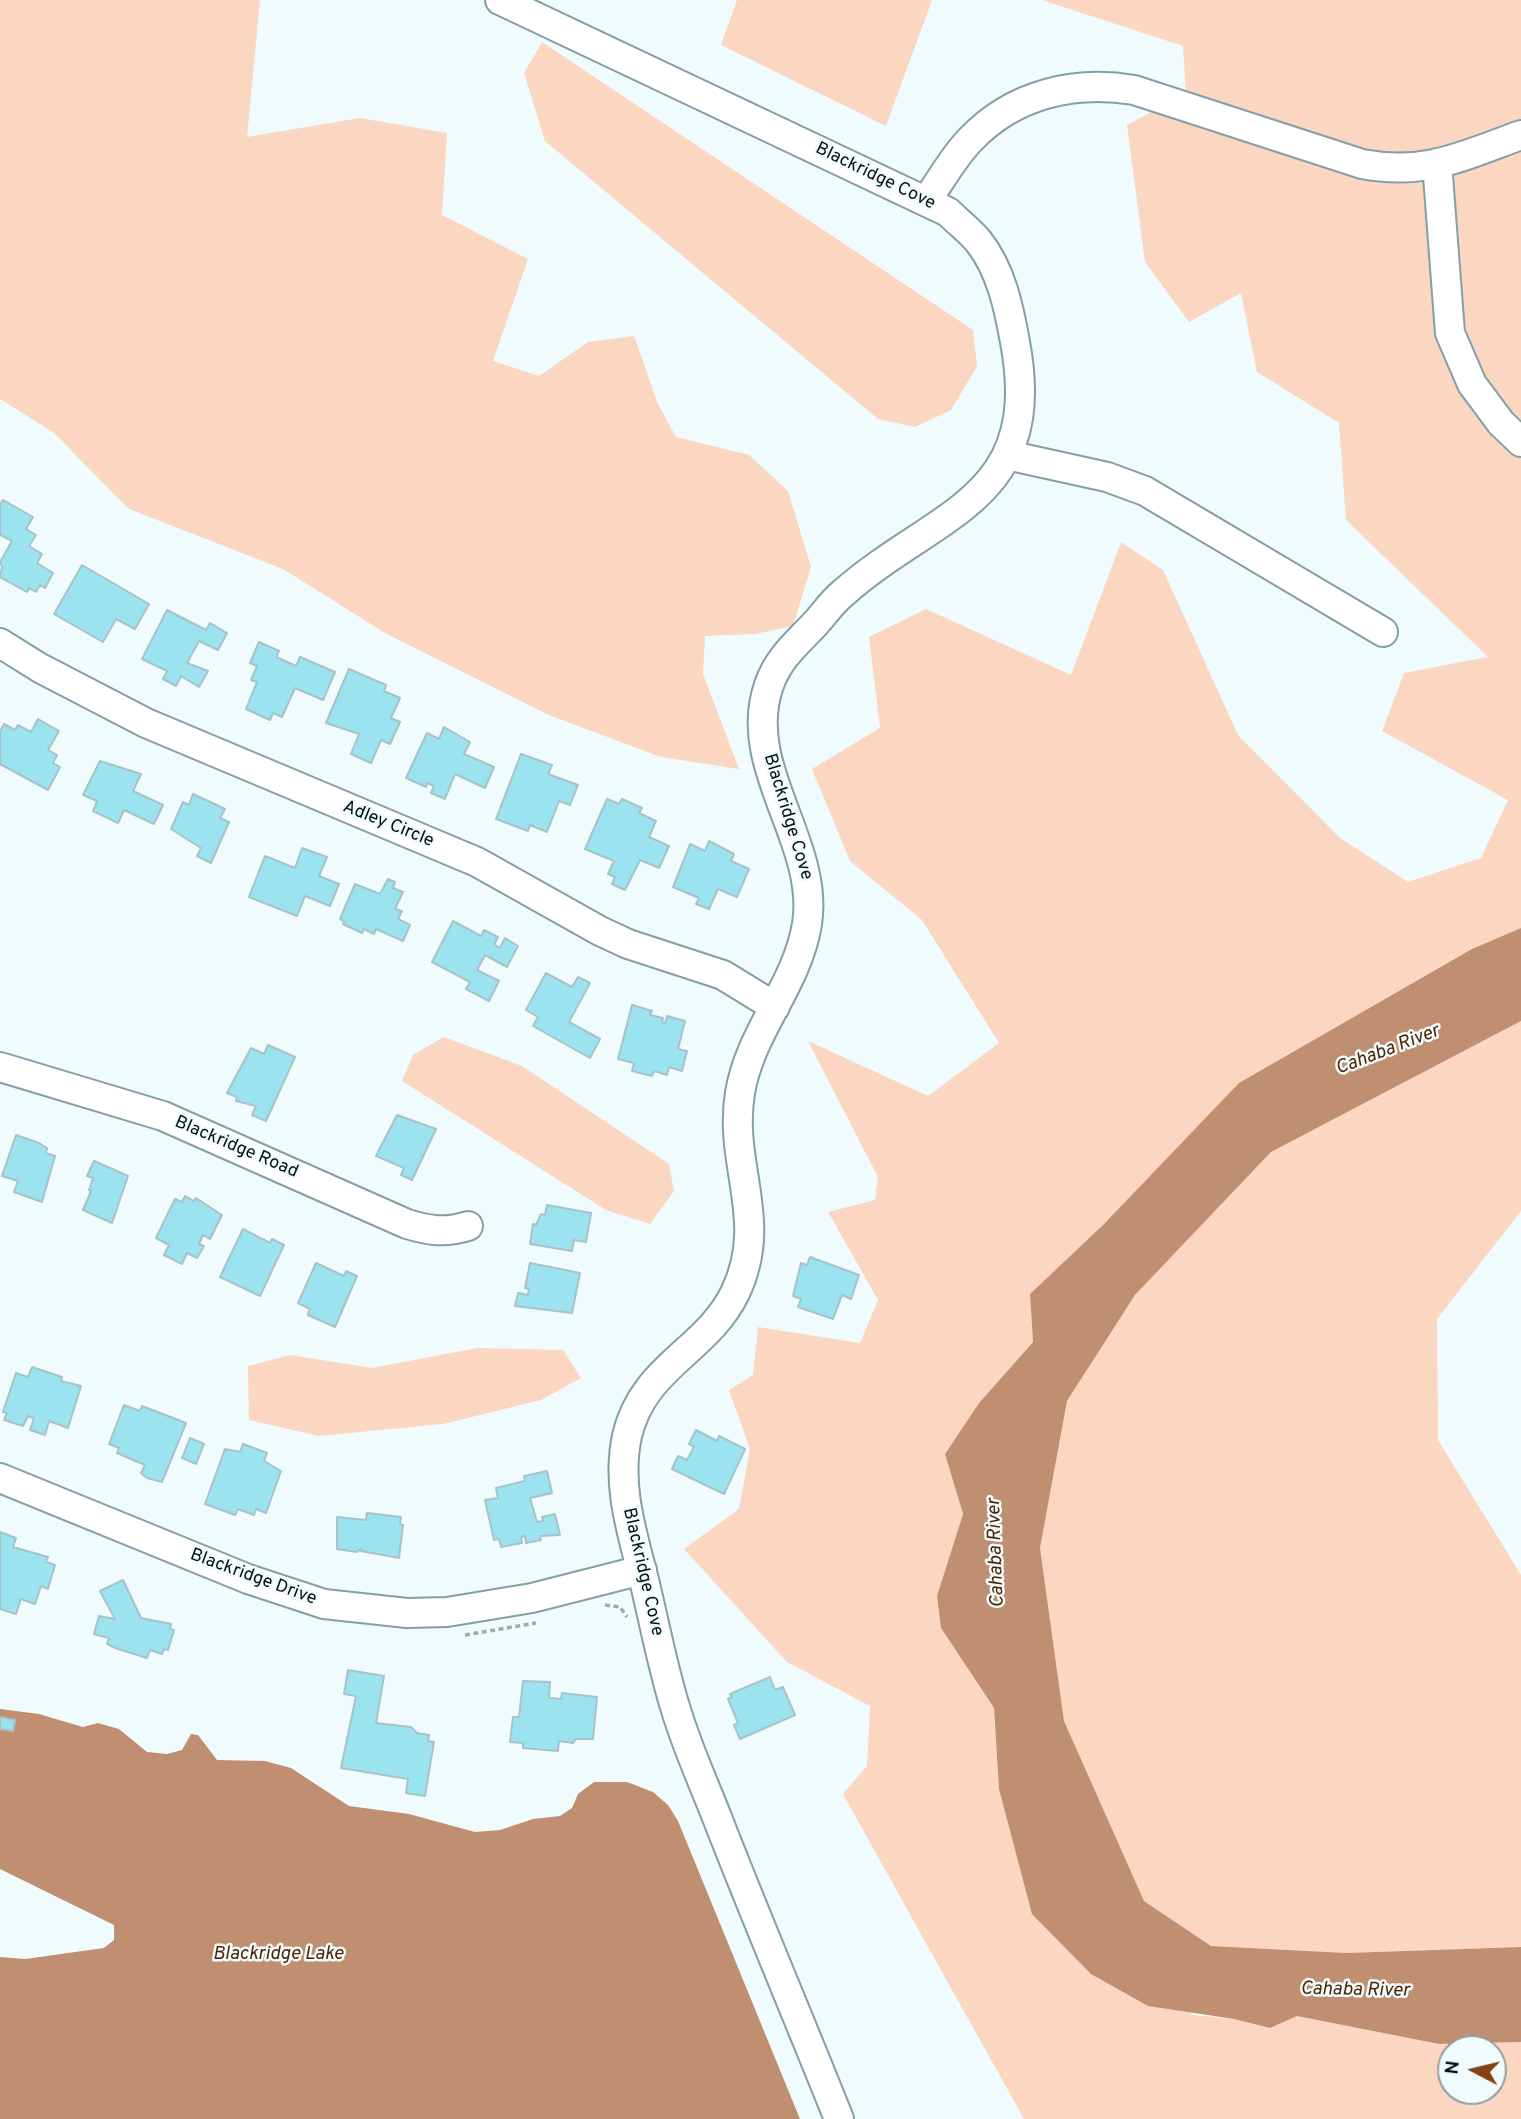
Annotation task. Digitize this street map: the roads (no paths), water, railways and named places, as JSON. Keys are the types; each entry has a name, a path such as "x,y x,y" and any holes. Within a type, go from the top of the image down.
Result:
{"street":[{"name":"Blackridge Cove","path":"500,0 948,212 979,242 997,274 1009,312 1018,357 1019,408 1007,455 993,482 971,502 841,594 783,655 770,681 762,708 766,748 783,809 800,850 809,899 807,923 796,969 750,1053 739,1101 738,1152 751,1212 745,1266 734,1294 717,1321 648,1388 627,1435 624,1480 627,1515 676,1712 839,2119"},
{"path":"927,200 971,138 1008,111 1038,94 1105,85 1134,90 1362,164 1416,169 1521,135"},
{"path":"1437,163 1450,333 1472,384 1501,423 1521,442"},
{"path":"1007,455 1107,477 1145,491 1383,632"},
{"name":"Adley Circle","path":"0,643 40,668 146,723 477,862 609,936 723,975 775,1007"},
{"name":"Blackridge Road","path":"0,1067 163,1116 407,1224 432,1231 453,1231 468,1226"},
{"name":"Blackridge Drive","path":"0,1478 248,1579 335,1606 407,1613 486,1608 642,1570"}],"water":[{"name":"Cahaba River","path":"1521,928 1521,1021 1271,1152 1135,1295 1067,1401 1040,1548 1064,1721 1144,1901 1211,1946 1346,1953 1521,1947 1521,2042 1507,2042 1507,2035 1437,2035 1437,2044 1297,2016 1270,2028 1234,2019 1148,2006 1091,1974 1032,1914 999,1789 994,1708 941,1628 937,1596 963,1514 945,1454 979,1403 1033,1342 1030,1294 1104,1224 1239,1083 1472,949"},
{"name":"Blackridge Lake","path":"0,1709 39,1714 83,1727 98,1723 119,1729 147,1752 167,1754 182,1750 191,1734 198,1735 217,1760 265,1761 291,1768 349,1806 409,1814 475,1832 500,1830 533,1819 560,1816 572,1808 578,1794 594,1782 627,1782 653,1792 668,1805 678,1821 800,2119 0,2119 0,1957 25,1959 104,1948 114,1940 114,1925 0,1869"}]}
